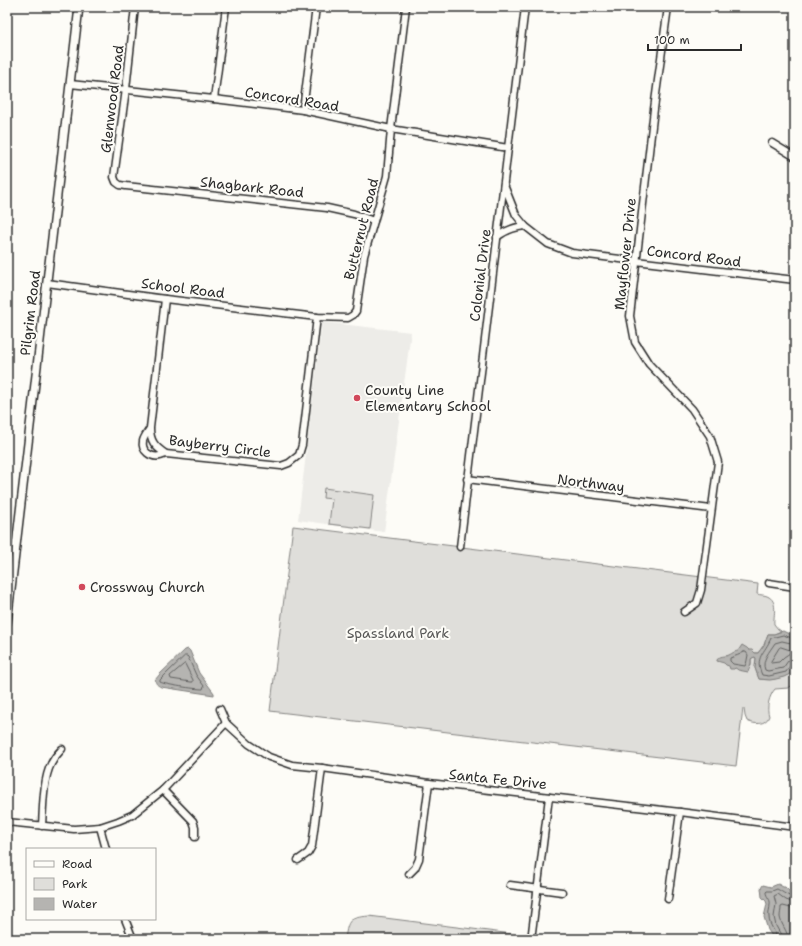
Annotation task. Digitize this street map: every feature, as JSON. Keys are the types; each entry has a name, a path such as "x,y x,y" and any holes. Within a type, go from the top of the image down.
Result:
{"street":[{"name":"Pilgrim Road","path":"7,623 79,7"},
{"name":"Glenwood Road","path":"126,186 120,185 116,182 114,177 136,7"},
{"path":"214,100 226,7"},
{"path":"303,110 316,7"},
{"name":"Butternut Road","path":"317,317 348,318 356,311 364,256 387,176 391,129 406,7"},
{"name":"Colonial Drive","path":"460,547 525,7"},
{"name":"Mayflower Drive","path":"668,7 654,109 630,316 635,342 649,364 692,409 710,436 718,462 700,596 697,603 684,612"},
{"name":"Concord Road","path":"70,84 126,89 303,110 391,129 508,148"},
{"path":"772,143 795,157"},
{"name":"Concord Road","path":"503,184 516,215 525,226 548,244 572,253 795,280"},
{"name":"Shagbark Road","path":"126,186 327,208 354,214 374,221"},
{"path":"497,237 515,227 525,226"},
{"name":"School Road","path":"47,283 317,317"},
{"name":"Bayberry Circle","path":"166,298 150,436 154,444 166,454 281,466 289,463 299,455 302,445 317,317"},
{"path":"150,428 144,437 142,444 144,448 154,456 166,454"},
{"name":"Northway","path":"467,480 711,509"},
{"path":"769,583 795,587"},
{"name":"Santa Fe Drive","path":"220,709 226,723 249,744 269,757 292,765 795,827"},
{"path":"7,822 74,829 100,827 132,815 163,790 226,723"},
{"path":"42,826 45,788 49,769 52,762 62,749"},
{"path":"298,860 308,853 312,846 322,768"},
{"path":"409,874 418,863 419,859 429,783"},
{"path":"163,790 193,821 196,827 195,836"},
{"path":"532,932 549,797"},
{"path":"668,899 680,812"},
{"path":"100,827 106,848"},
{"path":"510,885 562,892"},
{"path":"125,920 133,939"}],"shaded area":[{"name":"County Line Elementary School","path":"322,322 411,332 384,532 298,520"}],"green space":[{"path":"324,488 374,495 370,529 329,524 332,499 323,498"},
{"name":"Spassland Park","path":"293,526 758,584 757,594 767,596 773,601 775,608 774,624 781,631 774,634 768,634 764,645 758,653 755,653 752,650 748,671 751,665 751,659 755,657 755,668 759,679 776,679 791,672 795,658 795,684 788,688 775,689 769,702 768,719 763,723 757,724 747,721 743,708 736,766 270,711"},
{"path":"369,916 552,939 345,939 347,927 353,919"}],"water":[{"path":"783,631 795,636 794,667 791,673 784,677 770,680 759,679 755,668 755,657 751,659 748,672 735,668 730,669 729,666 717,661 719,657 738,651 742,645 755,653 758,653 764,645 768,634"},
{"path":"188,649 199,673 214,695 161,687 156,683 155,680 160,674 185,650"},
{"path":"778,884 795,894 795,939 774,939 768,930 764,917 767,904 762,897 761,888 763,885 771,887"}],"place":[{"name":"County Line Elementary School","path":"357,398"},
{"name":"Crossway Church","path":"82,587"}]}
